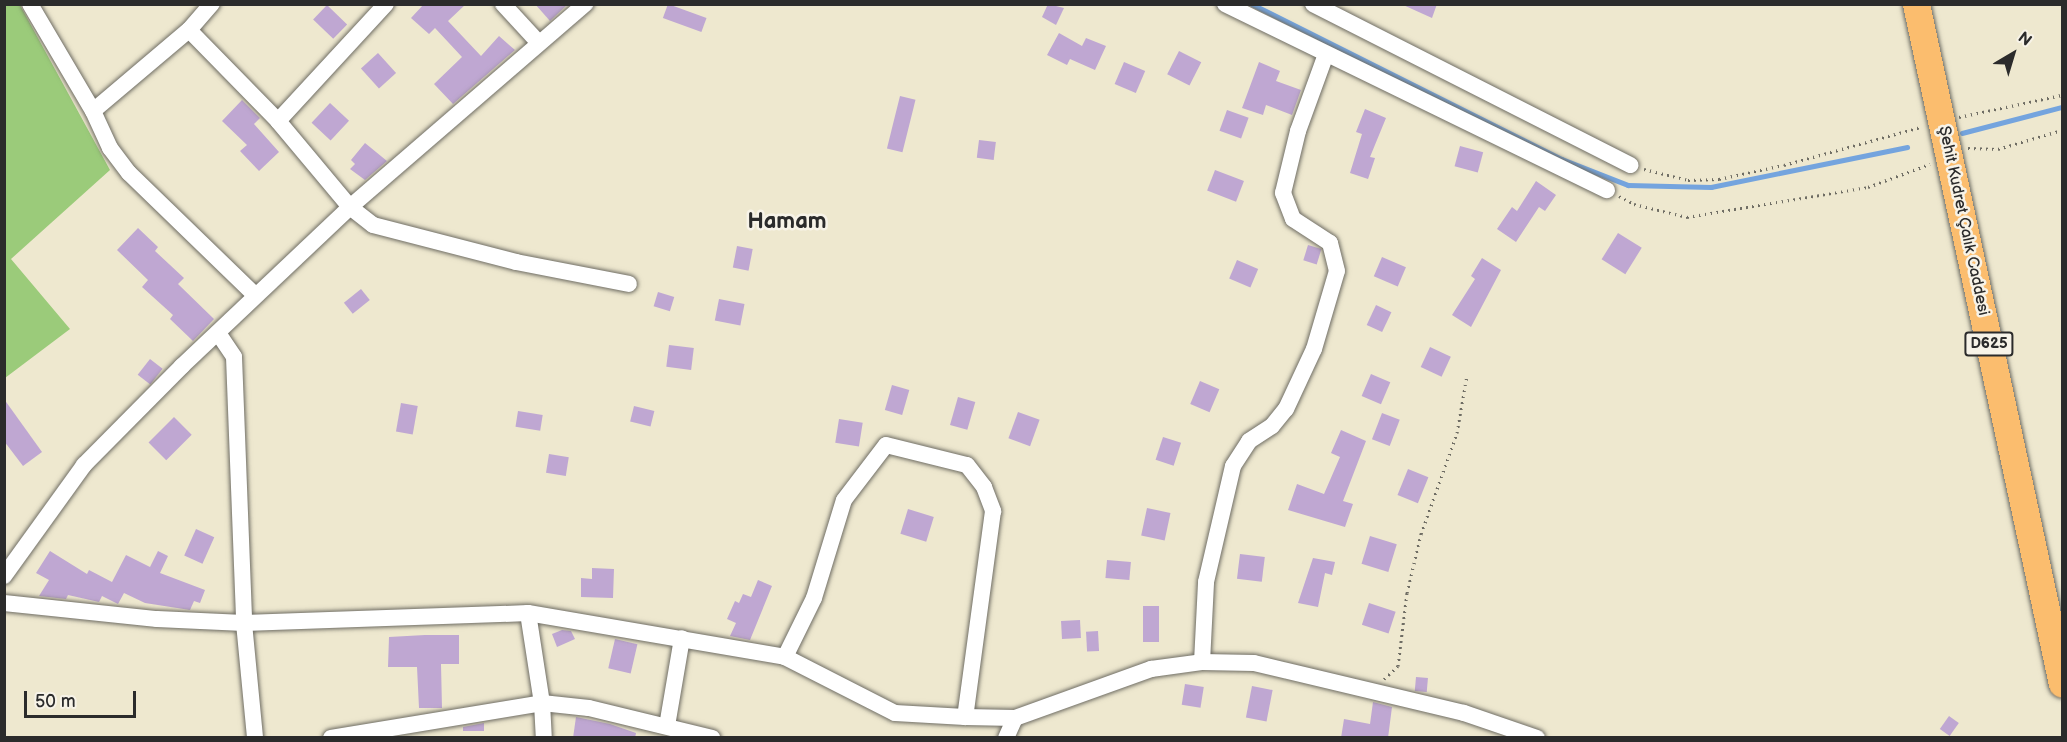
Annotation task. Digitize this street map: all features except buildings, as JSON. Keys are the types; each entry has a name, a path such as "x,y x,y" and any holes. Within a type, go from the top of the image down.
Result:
{"main road":[{"name":"Şehit Kudret Çalık Caddesi","path":"1916,4 2062,684"}],"street":[{"path":"30,4 93,111 110,148 129,173 255,295"},
{"path":"93,111 189,30 212,4"},
{"path":"278,121 386,4"},
{"path":"503,4 539,43"},
{"path":"4,576 84,465 255,295 350,207 585,4"},
{"path":"1225,4 1607,190"},
{"path":"1313,4 1631,165"},
{"path":"189,30 278,121 350,207 386,231 516,262 629,284"},
{"path":"1202,662 1206,582 1233,466 1249,441 1272,426 1286,409 1314,349 1337,271 1330,243 1293,219 1283,200 1298,131 1326,54"},
{"path":"218,333 234,357 244,623 255,738"},
{"path":"785,657 814,598 844,500 886,445 967,465 984,487 993,511 965,717"},
{"path":"4,603 157,620 244,623 528,614 785,657 895,713 965,717 1015,718 1151,669 1202,662 1254,663 1362,692 1464,713 1537,738"},
{"path":"528,614 542,703 544,738"},
{"path":"667,726 682,638"},
{"path":"331,738 542,703 589,708 712,738"},
{"path":"1006,738 1015,718"}],"path":[{"path":"1631,165 1688,180 1719,179 1784,165 1941,120 2062,95"},
{"path":"1607,190 1634,204 1687,217 1868,186 1967,147 1980,151 1998,149 2062,130"},
{"path":"1362,692 1398,666 1407,593 1420,534 1457,433 1467,375"}],"green space":[{"path":"4,5 20,5 110,170 11,259 70,329 5,378"}],"waterway":[{"path":"1252,4 1562,159 1628,185 1711,187 1907,147"},
{"path":"1962,133 2062,107"}],"district":[{"name":"Hamam","path":"787,222"}]}
